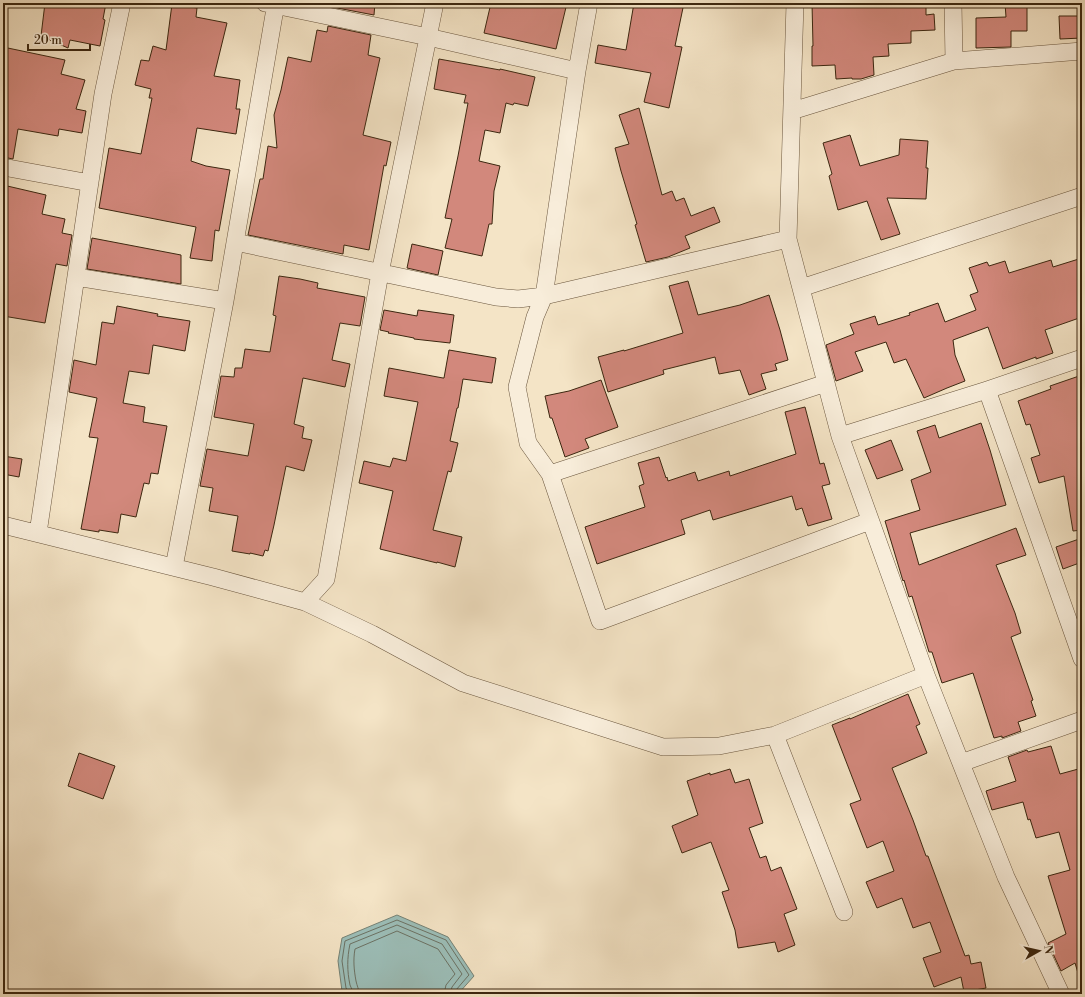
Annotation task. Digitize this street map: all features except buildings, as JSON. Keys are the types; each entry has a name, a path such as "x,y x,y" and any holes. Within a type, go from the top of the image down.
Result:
{"street":[{"path":"38,533 103,94 122,3"},
{"path":"305,602 326,579 380,273 435,3"},
{"path":"589,3 577,71 544,296 535,318 517,387 528,443 550,474 600,621 870,521"},
{"path":"795,3 788,239 826,384 840,436 926,675 1006,877 1061,994"},
{"path":"954,3 954,61"},
{"path":"174,567 225,301 272,4 428,36 577,71"},
{"path":"792,111 954,61 1082,51"},
{"path":"3,167 90,183"},
{"path":"801,288 1082,196"},
{"path":"235,242 496,297 518,299 544,296 788,239"},
{"path":"76,277 225,301"},
{"path":"840,436 987,390 1082,358"},
{"path":"550,474 826,384"},
{"path":"987,390 1082,659"},
{"path":"3,525 213,576 305,602 372,634 463,683 663,747 719,746 775,735 926,675"},
{"path":"961,763 1082,720"},
{"path":"775,735 844,912"}],"water":[{"path":"397,915 448,937 474,976 458,994 346,994 342,991 338,961 342,938"}]}
